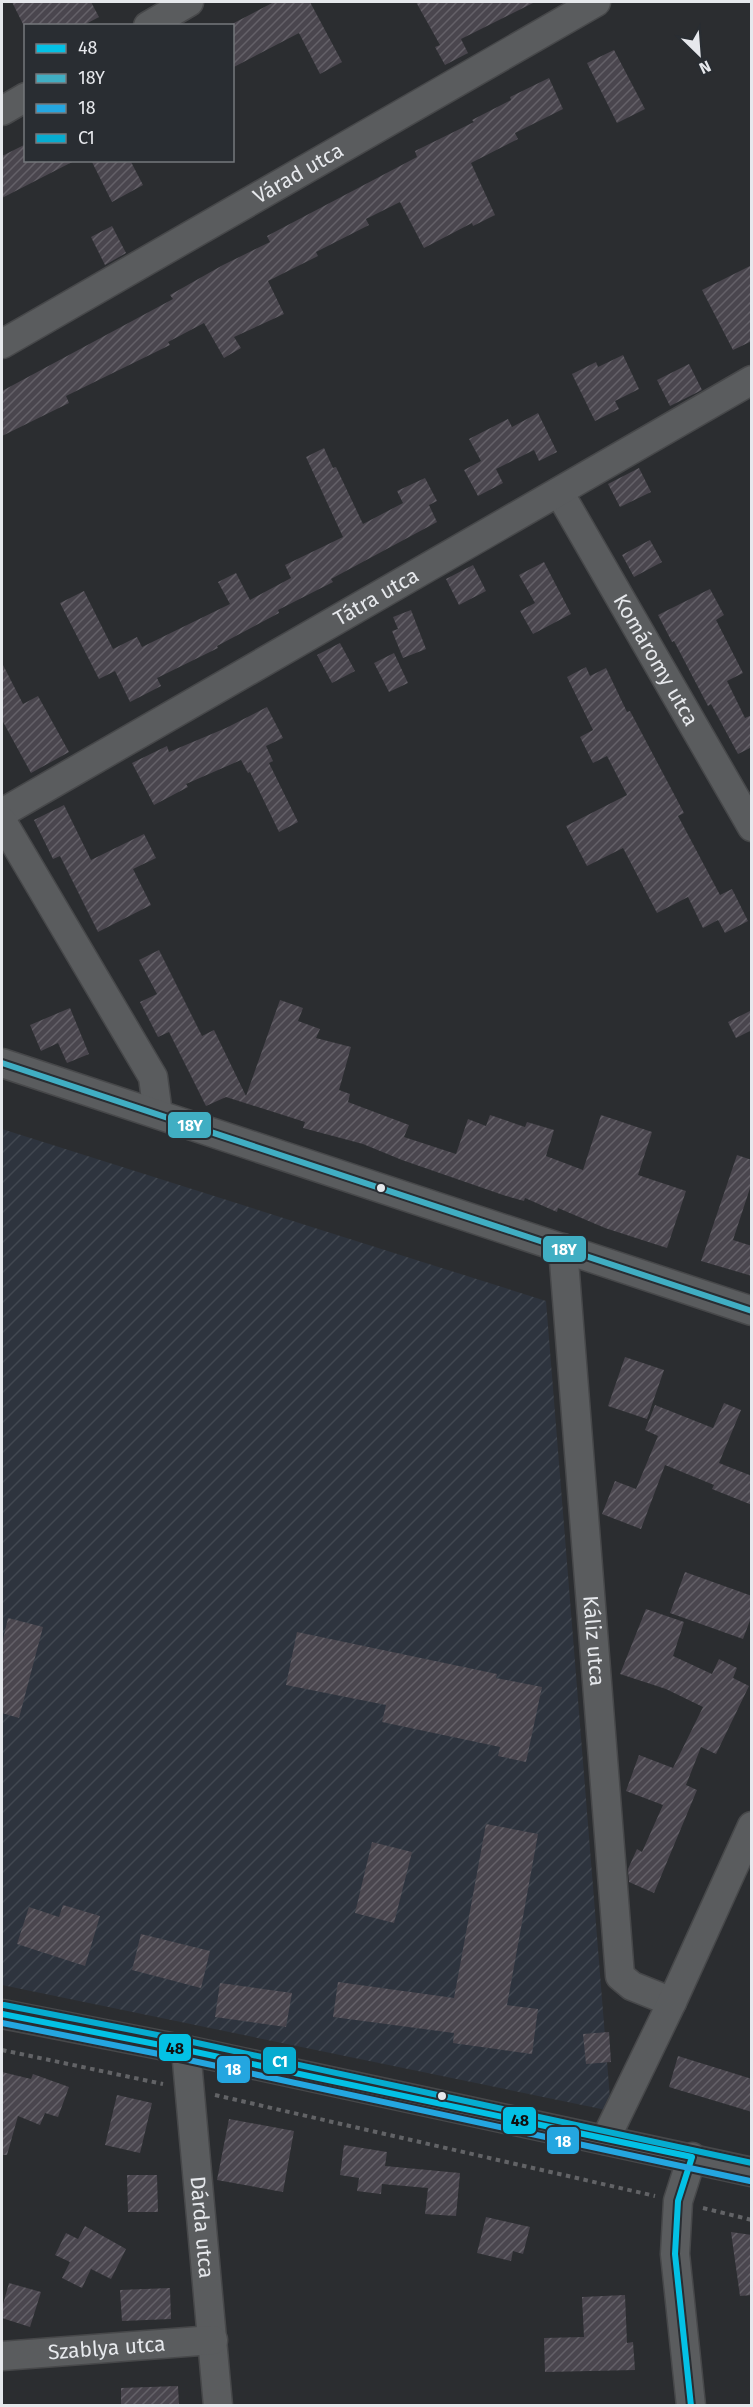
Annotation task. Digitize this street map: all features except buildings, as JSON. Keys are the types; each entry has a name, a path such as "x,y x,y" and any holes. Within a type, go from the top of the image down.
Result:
{"street":[{"path":"151,24 189,2"},
{"name":"Várad utca","path":"2,344 596,2"},
{"path":"2,111 24,98"},
{"name":"Tátra utca","path":"2,813 752,380"},
{"name":"Komáromy utca","path":"559,492 752,827"},
{"path":"2,821 153,1077 158,1114"},
{"path":"2,1063 752,1311"},
{"name":"Káliz utca","path":"563,1248 620,1976 632,1986 672,2002"},
{"path":"605,2140 672,2002 752,1826"},
{"path":"2,2014 186,2050 692,2157 752,2172"},
{"name":"Dárda utca","path":"186,2050 218,2406"},
{"path":"690,2406 675,2254 678,2201 692,2157"},
{"name":"Szablya utca","path":"2,2355 213,2340"}],"path":[{"path":"2,2050 190,2089 752,2220"}],"shaded area":[{"path":"2,1129 546,1301 611,2111 2,1985"}],"transit line":[{"name":"18Y","path":"2,1063 752,1311"},
{"name":"C1","path":"4,2005 188,2041 752,2163"},
{"name":"48","path":"2,2014 186,2050 692,2157"},
{"name":"18","path":"2,2023 184,2059 750,2181"},
{"name":"48","path":"691,2406 675,2254 678,2201 692,2157"}]}
